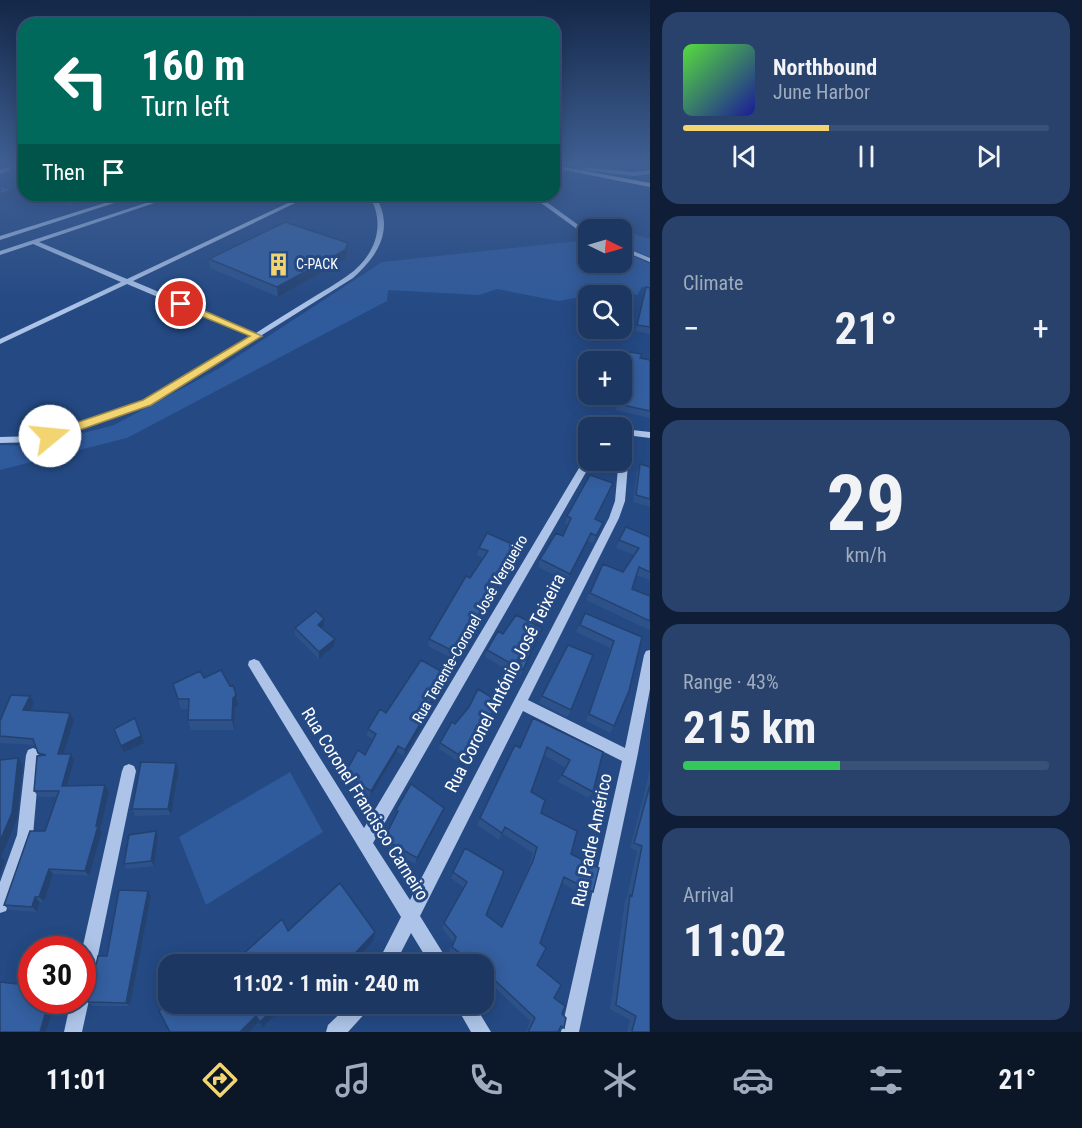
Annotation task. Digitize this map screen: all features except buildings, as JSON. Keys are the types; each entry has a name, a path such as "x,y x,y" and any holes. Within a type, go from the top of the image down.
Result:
{"street":[{"path":"0,238 79,213"},
{"path":"0,253 120,213"},
{"path":"0,342 271,213"},
{"path":"0,440 37,439 129,410 163,394 359,271 381,235 384,223 383,213"},
{"path":"558,213 578,228"},
{"path":"33,242 257,336"},
{"path":"632,253 650,260"},
{"name":"Rua Coronel António José Teixeira","path":"632,433 650,435"},
{"name":"Rua Tenente-Coronel José Vergueiro","path":"364,842 581,471"},
{"name":"Rua Coronel António José Teixeira","path":"391,954 614,518 620,501 622,471"},
{"name":"Rua Padre Américo","path":"570,1032 630,758 650,655"},
{"name":"Rua Coronel Francisco Carneiro","path":"254,665 434,954"},
{"path":"519,702 630,758"},
{"path":"0,904 25,835 33,755"},
{"path":"93,936 129,771"},
{"path":"73,1032 77,1014"},
{"path":"335,1032 352,1014"},
{"path":"470,1014 482,1032"}],"shaded area":[{"path":"632,233 650,239 650,257 632,250"},
{"path":"578,241 578,273 632,273 632,255 650,264 650,288 642,287 637,295 632,293 632,285 578,285 578,298 558,301 497,289 479,295 388,290 387,301 127,438 0,470 0,445 33,446 114,425 218,369 382,262"},
{"path":"290,772 323,832 206,905 179,837"}],"place":[{"name":"C-PACK","path":"278,264"}],"route":[{"path":"50,436 147,403 257,336 181,304"}]}
